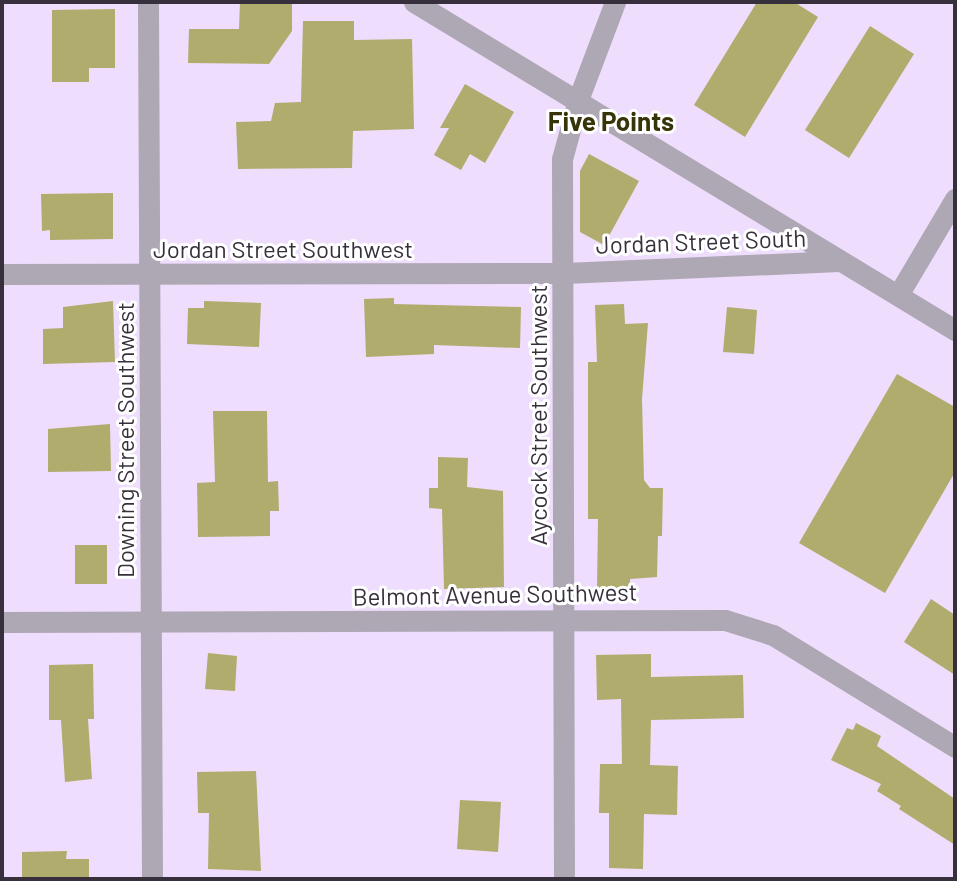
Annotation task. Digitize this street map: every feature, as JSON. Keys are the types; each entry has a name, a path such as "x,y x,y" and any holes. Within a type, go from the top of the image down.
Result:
{"street":[{"name":"Downing Street Southwest","path":"148,2 152,879"},
{"path":"414,2 955,330"},
{"name":"Aycock Street Southwest","path":"564,879 565,273 562,159 578,100 615,2"},
{"path":"898,295 955,199"},
{"name":"Jordan Street South","path":"565,273 839,261"},
{"name":"Jordan Street Southwest","path":"2,274 151,276 565,273"},
{"name":"Belmont Avenue Southwest","path":"2,622 708,618 749,625 773,635 955,747"}],"building":[{"path":"240,2 292,2 292,31 269,64 188,63 189,29 239,29"},
{"path":"757,2 794,2 818,17 745,137 694,105"},
{"path":"115,9 115,68 89,68 89,82 52,82 52,10"},
{"path":"303,21 354,21 354,40 412,39 414,129 353,131 352,168 238,169 236,122 271,121 275,103 301,102"},
{"path":"870,26 914,54 849,158 805,130"},
{"path":"465,84 514,112 485,163 470,154 461,170 434,155 449,128 440,128"},
{"path":"589,154 639,181 604,245 580,232 580,171"},
{"path":"113,193 113,239 50,240 50,230 42,231 41,194"},
{"path":"394,298 394,304 521,307 520,348 434,345 434,354 366,357 364,299"},
{"path":"113,301 115,362 43,364 43,329 63,328 63,307"},
{"path":"204,301 261,303 259,347 187,344 188,308 204,308"},
{"path":"624,304 625,324 648,323 642,399 644,480 650,488 663,488 662,536 658,536 657,577 630,579 630,590 597,589 598,519 588,519 588,362 597,362 595,305"},
{"path":"727,307 757,310 754,354 723,352"},
{"path":"897,374 955,407 955,472 885,593 799,543"},
{"path":"213,411 267,411 268,482 278,481 279,511 270,511 270,536 198,537 197,483 215,482"},
{"path":"110,424 111,471 48,472 48,429"},
{"path":"438,457 468,458 467,487 503,491 504,587 444,589 442,509 429,508 429,488 438,488"},
{"path":"75,545 107,545 107,584 75,584"},
{"path":"931,599 955,615 955,675 904,642"},
{"path":"208,653 237,656 235,691 205,689"},
{"path":"651,654 651,677 743,675 744,718 651,720 650,765 678,766 677,815 644,814 643,869 609,868 609,813 599,813 600,764 622,764 621,699 597,700 596,655"},
{"path":"93,664 94,719 88,719 92,779 65,782 61,720 49,720 49,665"},
{"path":"856,723 881,736 877,746 955,799 955,845 899,809 901,806 877,791 881,784 831,760 847,728 853,730"},
{"path":"256,771 261,871 208,869 209,813 198,813 197,772"},
{"path":"460,800 501,802 498,852 457,849"},
{"path":"67,851 66,859 89,859 89,879 22,879 22,852"}],"district":[{"name":"Five Points","path":"611,121"}]}
